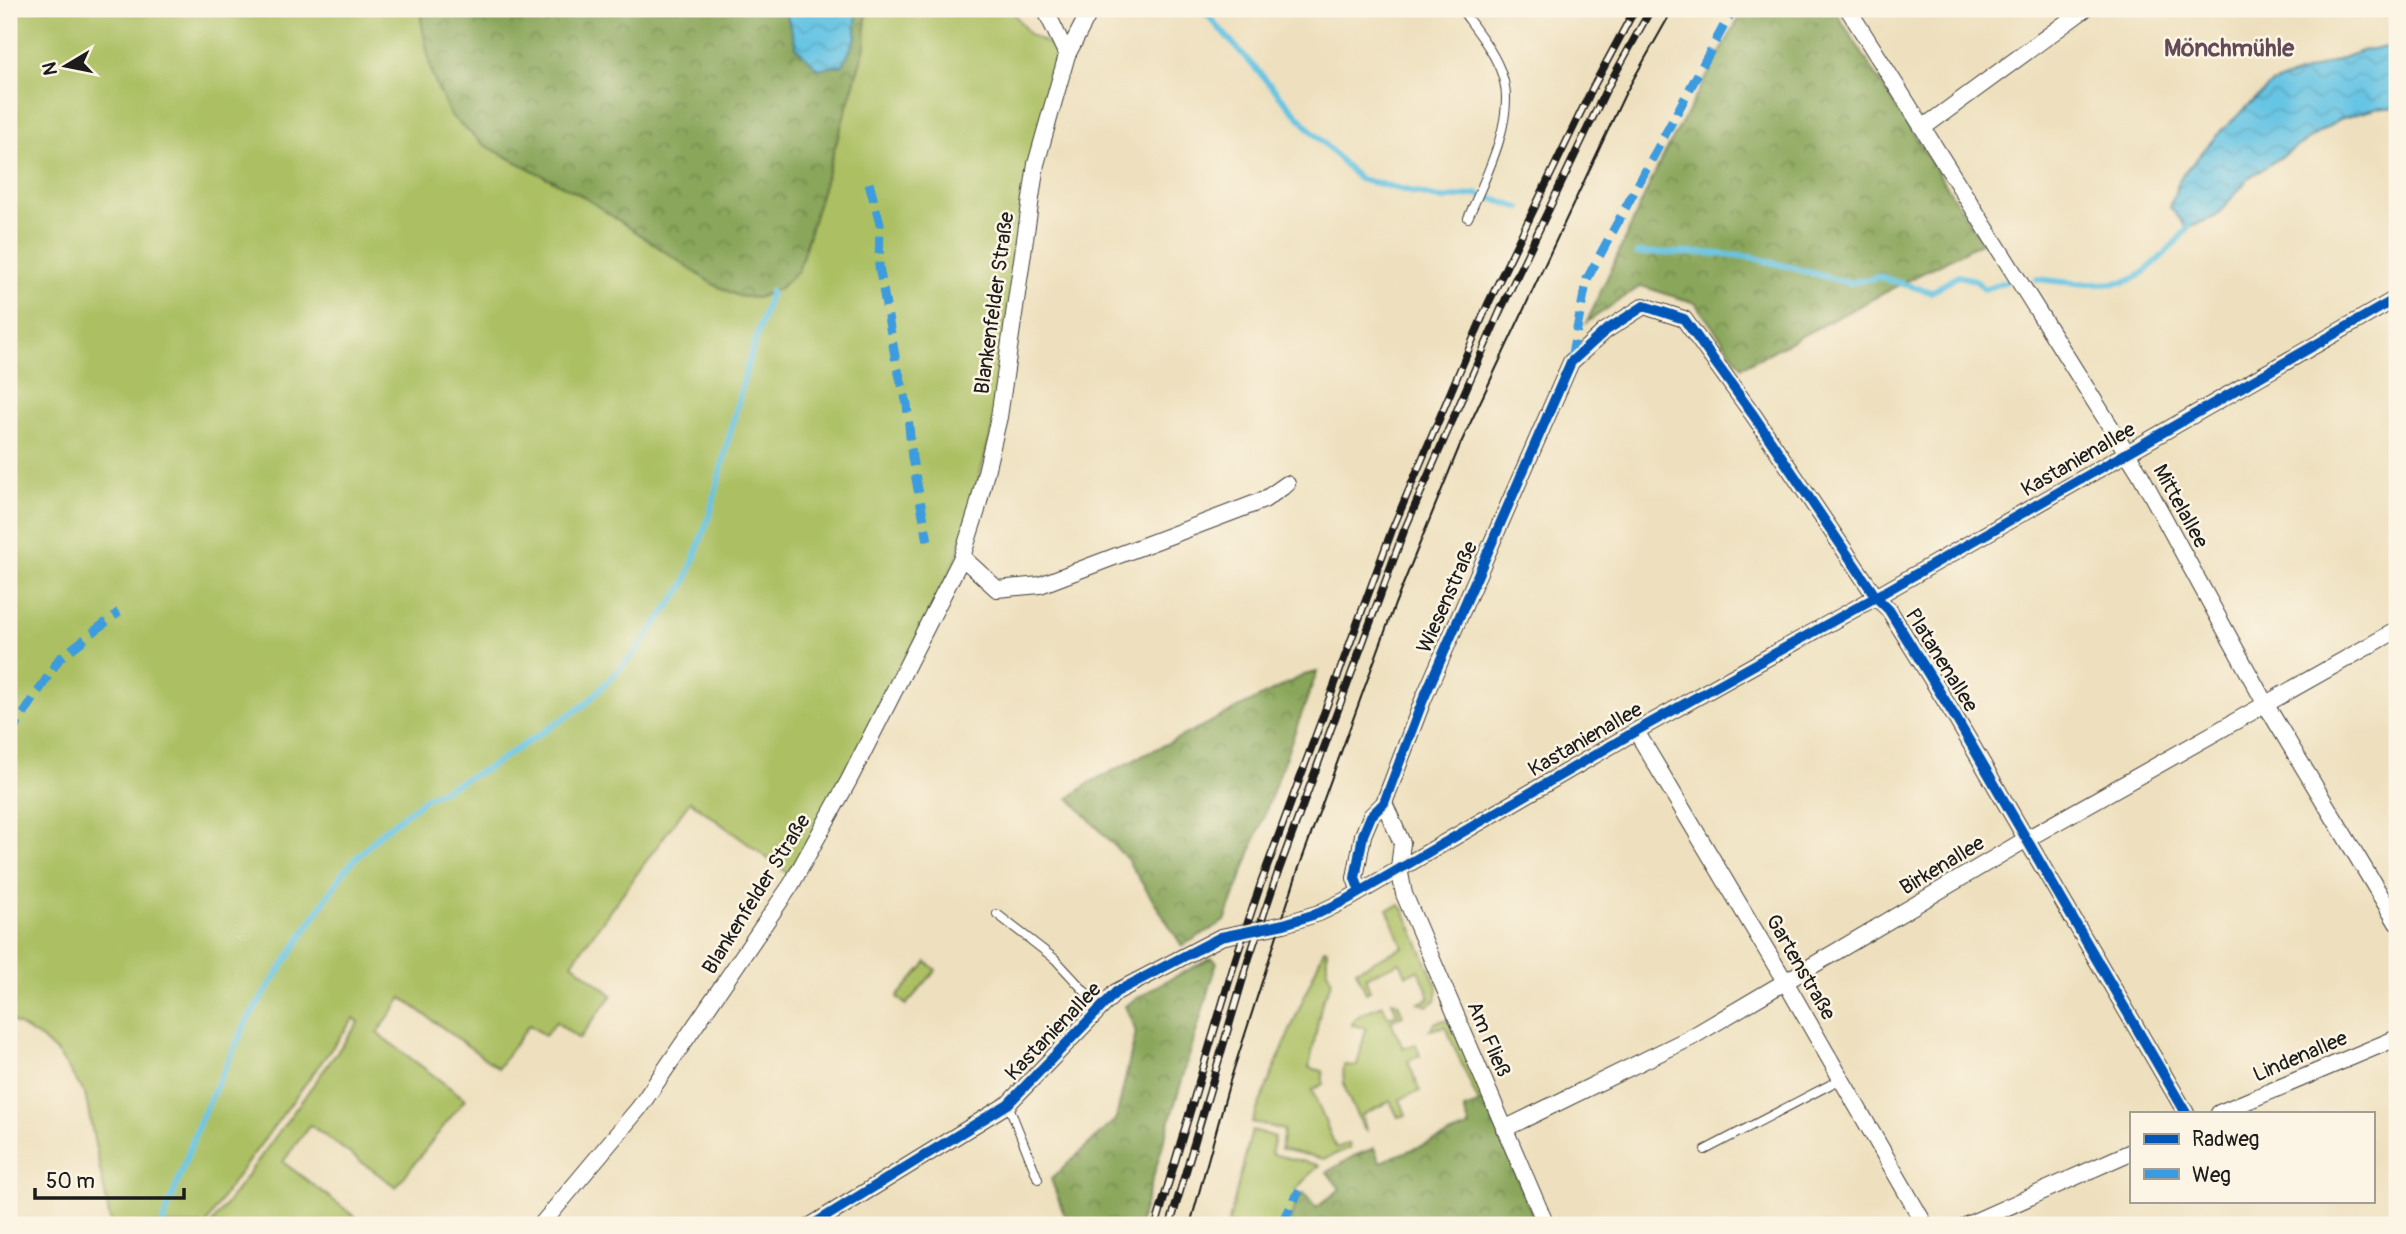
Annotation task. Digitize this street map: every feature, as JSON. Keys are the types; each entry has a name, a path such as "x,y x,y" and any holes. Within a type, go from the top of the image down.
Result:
{"street":[{"path":"1045,9 1067,55"},
{"name":"Blankenfelder Straße","path":"541,1225 639,1108 791,885 849,780 962,557 977,510 999,417 1036,164 1067,55 1091,9"},
{"name":"Mittelallee","path":"1849,9 2146,484 2266,705 2397,923"},
{"path":"1924,127 2085,9"},
{"name":"Kastanienallee","path":"811,1225 1009,1104 1116,992 1222,937 1319,913 1360,892 2397,299"},
{"name":"Platanenallee","path":"1605,331 1644,306 1684,319 1754,416 1877,597 1889,610 1957,720 2185,1112"},
{"name":"Wiesenstraße","path":"1360,892 1355,878 1363,835 1371,816 1384,803 1423,700 1571,362 1605,331"},
{"path":"962,557 996,589 1040,585 1264,500 1287,484"},
{"name":"Birkenallee","path":"1504,1129 1690,1038 2025,840 2397,630"},
{"name":"Gartenstraße","path":"1636,732 1786,983 1925,1225"},
{"path":"1384,803 1402,843 1399,868"},
{"name":"Am Fließ","path":"1399,868 1404,894 1546,1225"},
{"name":"Lindenallee","path":"2221,1112 2397,1038"},
{"path":"1967,1225 2130,1152"}],"lane":[{"path":"1461,9 1491,52 1503,78 1507,99 1493,155 1468,218"},
{"path":"997,914 1055,959 1101,1009"},
{"path":"1705,1150 1841,1079"},
{"path":"1009,1104 1038,1179"}],"green space":[{"path":"9,9 424,9 422,20 450,115 484,145 581,195 713,284 738,296 757,298 779,289 798,271 865,46 866,9 1011,9 1029,34 1066,53 1033,161 996,417 956,560 794,878 690,801 572,963 612,995 579,1039 556,1022 545,1036 529,1025 498,1068 402,998 377,1033 465,1099 396,1187 310,1125 283,1162 366,1225 211,1225 359,1022 354,1018 227,1190 206,1225 111,1225 85,1094 59,1055 42,1039 9,1019"},
{"path":"424,9 783,9 797,48 858,13 856,9 866,9 865,46 798,271 779,289 757,298 738,296 713,284 581,195 484,145 450,115 432,75 421,20"},
{"path":"1744,9 1834,9 1982,242 1742,367 1695,303 1641,286 1587,322 1660,162"},
{"path":"1317,672 1225,921 1182,946 1126,858 1069,798 1092,781 1304,675"},
{"path":"1400,905 1438,989 1436,1000 1427,1006 1419,1003 1430,998 1419,970 1406,975 1400,962 1365,977 1370,991 1366,993 1356,970 1403,947 1387,909"},
{"path":"1324,949 1327,950 1327,971 1332,981 1322,1002 1309,1068 1323,1071 1323,1084 1312,1090 1336,1148 1349,1143 1350,1148 1324,1159 1281,1149 1284,1130 1252,1122"},
{"path":"1212,958 1217,962 1139,1225 1068,1225 1051,1179 1116,1119 1136,1032 1125,1006 1160,984"},
{"path":"927,962 936,970 906,1005 897,997"},
{"path":"1392,1001 1398,1003 1403,1016 1391,1021 1403,1048 1416,1044 1420,1056 1408,1061 1420,1091 1400,1099 1406,1115 1398,1117 1390,1101 1362,1115 1366,1130 1344,1082 1344,1065 1357,1066 1366,1028 1352,1025 1360,1015 1383,1005 1388,1017 1397,1014"},
{"path":"1436,1022 1451,1022 1486,1101 1479,1103 1445,1026 1430,1030"},
{"path":"1486,1101 1537,1225 1289,1225 1297,1200 1304,1193 1316,1208 1340,1189 1327,1172 1374,1148 1380,1162 1470,1127 1464,1109"},
{"path":"1252,1130 1275,1137 1271,1154 1319,1165 1296,1189 1302,1195 1297,1200 1289,1225 1228,1225"}],"water":[{"path":"783,9 856,9 856,37 843,65 818,69 797,48"},
{"path":"2397,46 2397,107 2375,109 2340,119 2250,177 2215,217 2187,228 2170,207 2180,178 2217,135 2271,84 2364,50"}],"waterway":[{"path":"1202,9 1308,127 1359,179 1442,199 1478,194 1520,208"},
{"path":"2037,279 2096,284 2130,280 2153,264 2190,224"},
{"path":"1637,253 1706,253 1751,257 1849,283 1879,277 1931,292 1958,276 1975,280 1984,289 2007,281"},
{"path":"162,1225 200,1121 247,1021 344,871 382,832 428,797 488,768 586,704 636,652 685,584 710,514 746,370 771,292"}],"tram line":[{"path":"1190,1225 1230,1081 1297,873 1395,604 1460,445 1625,94 1673,9"}],"railway":[{"path":"1156,1225 1261,883 1392,530 1488,304 1592,89 1635,9"},
{"path":"1170,1225 1249,958 1404,531 1501,309 1606,90 1651,9"}],"marked path":[{"path":"1571,359 1587,279 1733,9"},
{"path":"869,183 880,224 879,266 896,362 907,404 912,458 928,541"},
{"path":"9,737 59,659 119,612"},
{"path":"1284,1225 1299,1191"}],"cycle path":[{"path":"812,1225 1008,1104 1116,992 1221,937 1284,924 1319,913 1348,899 1636,731 1876,597 2397,298"},
{"path":"1360,892 1355,878 1363,835 1371,816 1384,803 1423,700 1571,362 1605,331 1644,306 1684,319 1754,416 1876,597 1889,610 1957,720 2185,1112"}],"district":[{"name":"Mönchmühle","path":"2229,48"}]}
